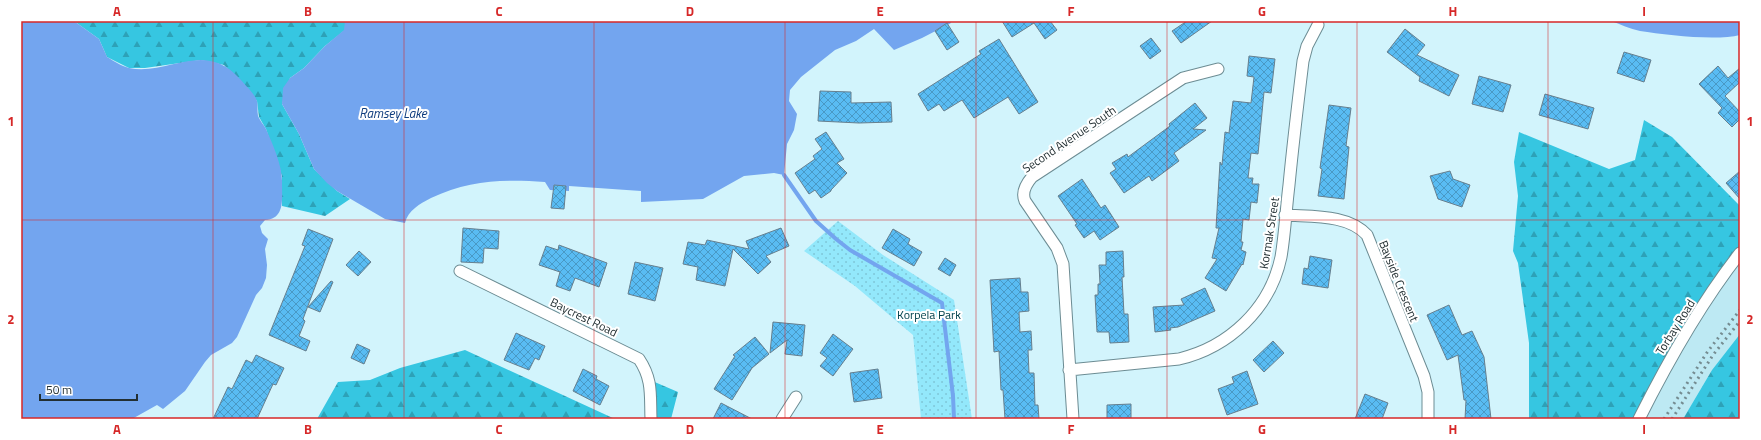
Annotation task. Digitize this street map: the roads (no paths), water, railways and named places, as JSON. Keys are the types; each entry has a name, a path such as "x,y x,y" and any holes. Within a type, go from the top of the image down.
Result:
{"street":[{"name":"Kormak Street","path":"1069,370 1179,360 1207,351 1222,342 1249,320 1260,306 1269,292 1281,257 1303,61 1307,46 1318,25"},
{"name":"Second Avenue South","path":"1073,419 1063,264 1057,248 1025,201 1023,196 1027,183 1032,177 1183,78 1218,69"},
{"name":"Bayside Crescent","path":"1285,215 1345,221 1357,226 1367,235 1424,376 1428,392 1428,419"},
{"name":"Torbay Road","path":"1639,419 1685,334 1740,254"},
{"name":"Baycrest Road","path":"460,271 639,359 650,379 651,419"},
{"path":"782,419 796,397"}],"water":[{"path":"21,21 74,21 99,39 107,57 120,65 129,68 144,69 200,60 213,62 227,67 240,79 256,98 258,116 266,129 281,170 281,207 276,216 265,220 260,226 262,233 268,239 265,249 267,265 266,278 262,288 256,295 237,337 232,343 211,355 185,391 163,409 157,405 132,419 21,419"},
{"name":"Ramsey Lake","path":"345,21 950,21 951,23 894,50 874,29 856,41 835,50 801,77 790,90 789,101 797,114 794,130 787,144 784,175 774,173 744,176 703,199 641,202 641,191 569,186 569,191 550,190 545,182 487,182 459,187 431,198 412,211 405,223 385,219 337,191 327,183 314,169 299,134 282,104 283,88 290,78 304,68 325,46 344,30"},
{"path":"1611,21 1740,21 1740,35 1730,37 1691,37 1663,34 1636,30"}],"waterway":[{"path":"784,175 816,221 836,239 850,250 942,303 953,396 954,419"}],"railway":[{"path":"1664,419 1708,351 1740,310"},
{"path":"1672,419 1713,355 1740,321"}],"park label":[{"name":"Korpela Park","path":"929,314"}]}
